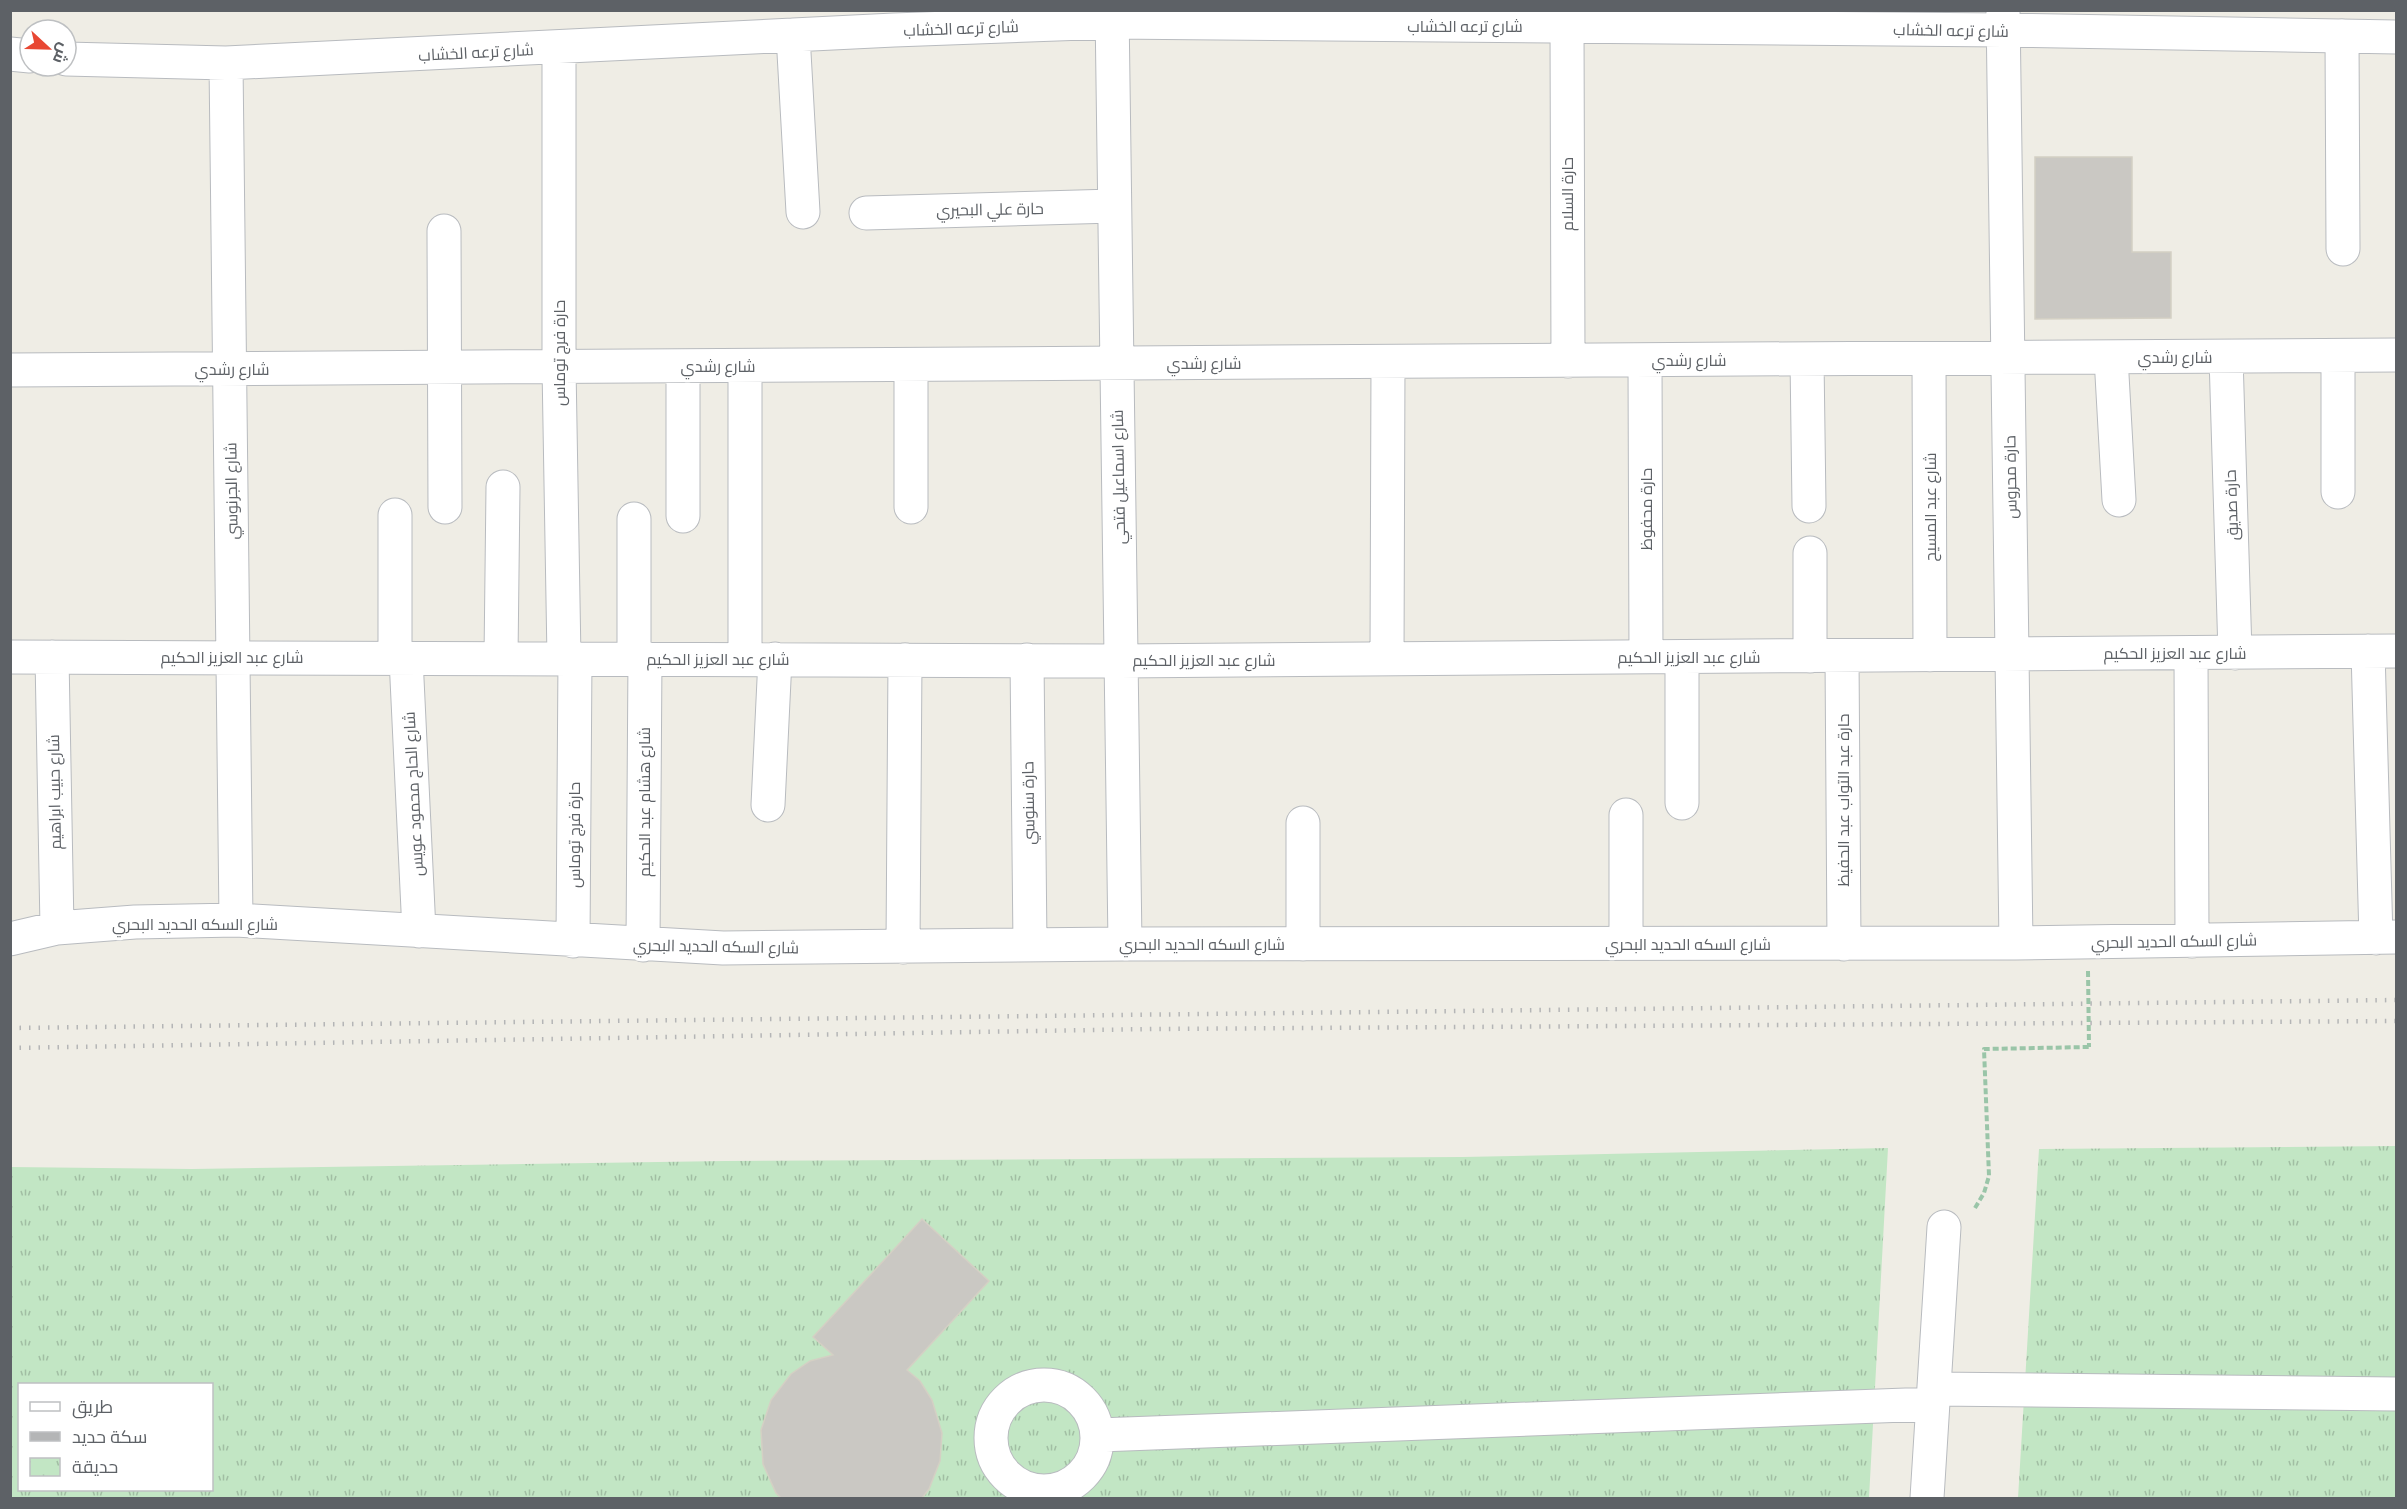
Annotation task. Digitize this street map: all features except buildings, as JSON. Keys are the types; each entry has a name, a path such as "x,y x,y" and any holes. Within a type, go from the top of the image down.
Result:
{"street":[{"name":"شارع ترعه الخشاب","path":"78,59 226,63 559,48 1112,16 1567,26 2003,20 2397,37"},
{"name":"شارع اسماعيل فتحي","path":"1112,16 1125,944"},
{"name":"حارة محروس","path":"2003,20 2016,943"},
{"name":"حارة السلام","path":"1567,26 1568,361"},
{"path":"794,35 803,212"},
{"path":"2342,36 2343,249"},
{"name":"حارة فرج توماس","path":"559,48 559,367 569,658 573,941"},
{"name":"شارع الجرنوسي","path":"226,63 237,920"},
{"name":"حارة علي البحيري","path":"866,213 1114,206"},
{"path":"444,231 445,507"},
{"path":"2338,356 2338,492"},
{"name":"شارع رشدي","path":"10,370 2397,356"},
{"path":"2111,357 2119,500"},
{"name":"حارة صديق","path":"2226,357 2235,653"},
{"path":"1807,359 1809,506"},
{"name":"شارع عبد المسيح","path":"1929,359 1930,655"},
{"name":"حارة محفوظ","path":"1645,361 1646,657"},
{"path":"1387,659 1388,362"},
{"path":"911,365 911,507"},
{"path":"683,366 683,516"},
{"path":"745,366 768,805"},
{"path":"501,658 503,487"},
{"name":"شارع الحاج محمود عويس","path":"395,515 401,657 419,932"},
{"name":"شارع هشام عبد الحكيم","path":"634,519 639,658 643,945"},
{"path":"1810,553 1810,656"},
{"path":"2382,651 2386,938"},
{"name":"شارع عبد العزيز الحكيم","path":"10,657 1120,661 2382,651"},
{"path":"2191,653 2192,940"},
{"name":"حارة عبد التواب عبد الحفيظ","path":"1842,656 1844,944"},
{"name":"شارع حبيب ابراهيم","path":"52,657 57,928"},
{"path":"1682,657 1682,803"},
{"path":"903,947 905,660"},
{"name":"حارة سنوسي","path":"1027,660 1030,945"},
{"path":"1626,814 1626,944"},
{"path":"1303,823 1303,944"},
{"name":"شارع السكه الحديد البحري","path":"10,939 57,928 135,922 237,920 723,948 1125,944 2016,943 2386,938"},
{"path":"1927,1498 1944,1227"},
{"path":"1050,1384 1074,1392 1092,1411 1099,1436 1093,1462 1071,1491 1050,1492 1025,1489 1004,1474 992,1452 992,1426 1004,1403 1024,1388 1050,1384"},
{"path":"1099,1436 1934,1397 2397,1394"}],"path":[{"path":"1944,1227 1961,1219 1974,1208 1984,1193 1989,1176 1984,1049 2089,1047 2088,971"}],"green space":[{"path":"2396,1146 2396,1498 2018,1498 2039,1149"},
{"path":"1888,1148 1869,1498 11,1498 11,1167 192,1169 725,1161 1462,1157"}],"railway":[{"path":"10,1028 2396,1000"},
{"path":"10,1048 1153,1029 2396,1021"}]}
